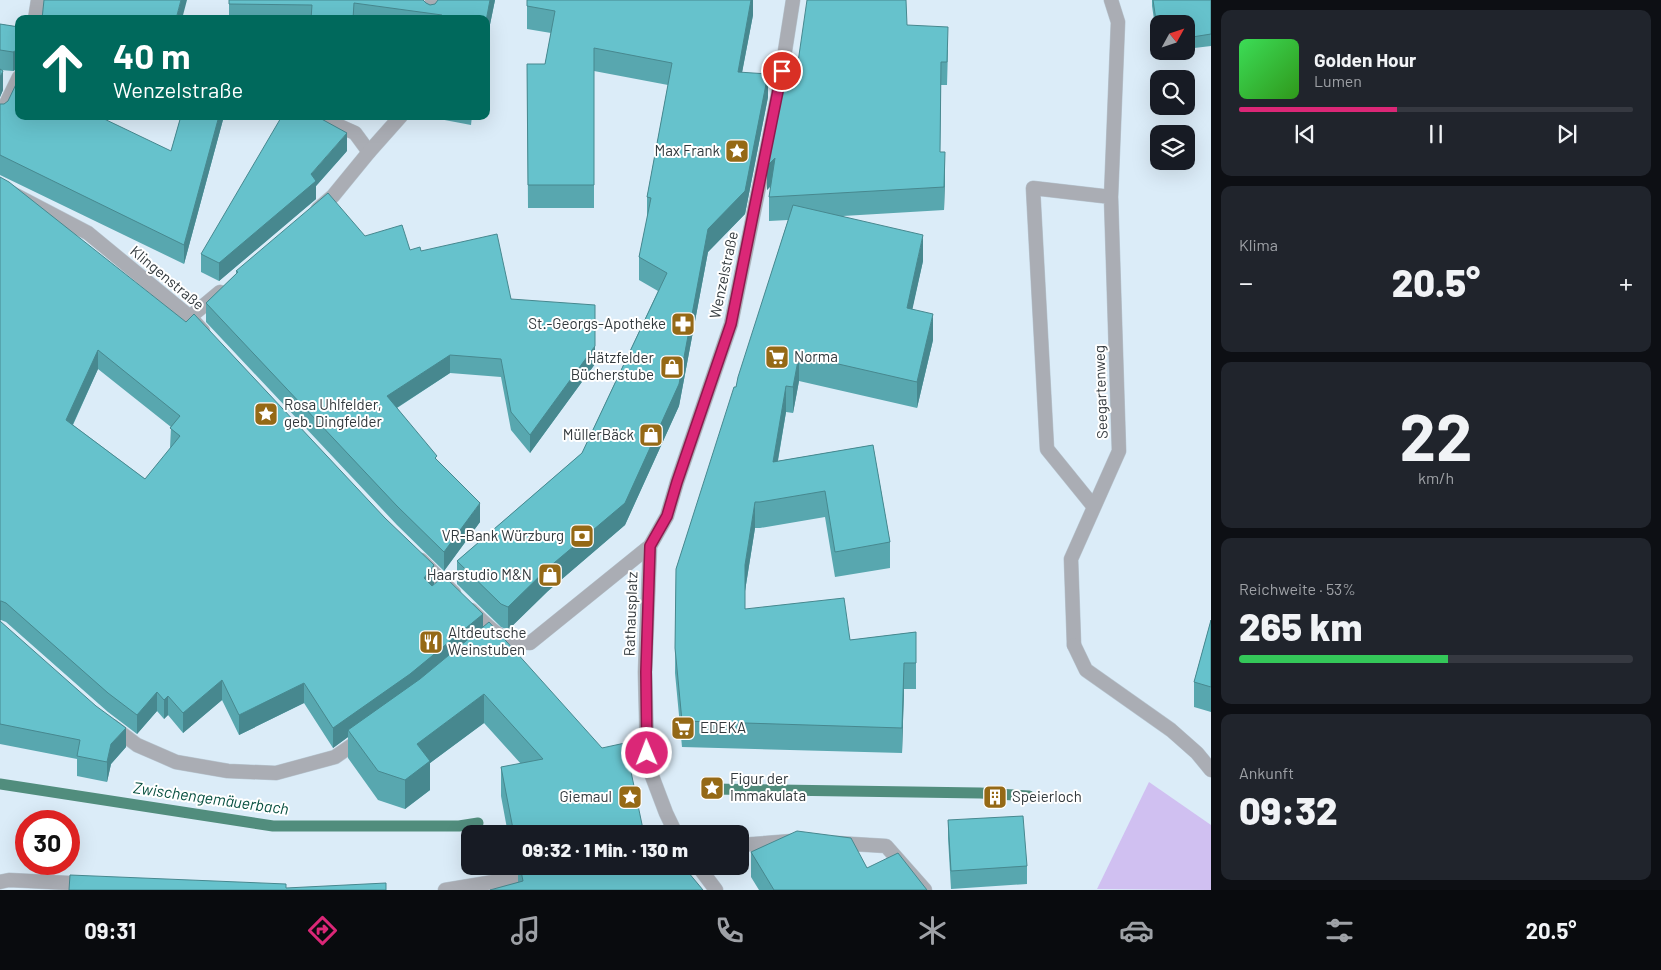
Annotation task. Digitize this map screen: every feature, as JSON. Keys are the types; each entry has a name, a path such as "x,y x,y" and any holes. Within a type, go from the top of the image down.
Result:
{"street":[{"path":"36,15 38,0"},
{"path":"431,15 432,0"},
{"name":"Seegartenweg","path":"1111,0 1118,22 1111,197 1119,451 1071,559 1074,644 1086,670 1171,730 1197,753 1211,770"},
{"name":"Wenzelstraße","path":"650,546 667,516 731,324 779,89 790,1"},
{"path":"0,116 15,85"},
{"path":"326,120 355,132 369,152"},
{"path":"310,215 333,196 397,120"},
{"name":"Klingenstraße","path":"0,187 88,233 190,317 210,339"},
{"path":"1094,507 1047,449 1033,188 1111,197"},
{"path":"190,317 228,285"},
{"name":"Rathausplatz","path":"412,551 492,637 514,642 530,643 650,546"},
{"name":"Rathausplatz","path":"650,546 646,672 647,753 652,776 672,825"},
{"path":"102,719 138,745 176,762 228,771 276,773 335,757 375,729"},
{"path":"749,844 789,840 886,846 925,890"},
{"path":"445,890 538,875"},
{"path":"705,875 716,890"},
{"path":"0,882 9,880 98,884"}],"shaded area":[{"path":"1149,782 1211,825 1211,890 1097,889"}],"building":[{"path":"44,0 181,0 177,15 42,15"},
{"path":"229,0 423,0 430,5 435,4 438,0 490,0 487,15 442,15 354,3 353,15 311,15 312,5 229,4"},
{"path":"527,0 751,0 738,72 768,74 745,191 708,229 679,384 625,503 548,568 508,607 501,604 457,561 582,453 667,273 639,257 651,198 647,197 672,63 594,48 594,185 528,185 527,64 545,64 555,11 527,6"},
{"path":"807,0 906,0 907,25 948,27 947,62 941,62 940,152 945,152 944,187 769,197 775,158 767,166 786,75 796,76"},
{"path":"1153,0 1211,0 1211,34 1195,37 1195,15 1155,15"},
{"path":"0,24 15,26 15,51 0,50"},
{"path":"15,86 15,120 106,120 171,151 180,120 218,120 184,245 0,155 0,104 8,101"},
{"path":"280,120 323,120 347,133 311,174 316,181 219,263 201,254"},
{"path":"0,177 9,182 186,322 194,314 385,518 434,565 424,578 432,586 444,576 483,614 410,674 333,728 304,683 239,715 222,680 183,713 168,696 164,700 157,692 137,715 108,693 6,603 0,601","holes":["98,350 180,416 170,428 180,436 145,479 66,420"]},
{"path":"328,193 365,236 402,225 410,250 420,247 421,251 497,234 511,299 595,305 595,346 530,435 511,412 501,359 450,355 387,396 437,456 435,458 480,503 444,552 397,506 206,303 238,272 236,271"},
{"path":"793,205 923,235 907,308 933,314 917,382 799,355 793,387 786,386 773,462 873,445 890,542 835,552 825,491 755,502 745,565 745,609 844,598 850,640 916,632 916,663 904,663 902,728 682,721 675,648 676,569"},
{"path":"1211,620 1211,687 1194,682"},
{"path":"0,621 96,706 126,728 111,744 107,762 77,756 80,740 0,724"},
{"path":"489,622 602,748 625,743 642,825 512,825 501,767 543,759 484,694 417,744 430,761 405,780 378,771 348,730 420,679"},
{"path":"1023,816 1027,866 951,871 948,820"},
{"path":"797,831 851,838 867,868 898,853 927,890 774,890 751,852"},
{"path":"70,875 286,884 286,888 386,883 386,890 69,890"},
{"path":"522,875 690,875 703,890 490,890 523,881"}],"waterway":[{"name":"Zwischengemäuerbach","path":"0,784 273,826 459,826 478,823"},
{"name":"Zwischengemäuerbach","path":"711,789 980,793 1029,796"}],"place":[{"name":"Max Frank","path":"737,151"},
{"name":"St.-Georgs-Apotheke","path":"683,324"},
{"name":"Norma","path":"777,357"},
{"name":"Hätzfelder Bücherstube","path":"672,367"},
{"name":"Rosa Uhlfelder, geb. Dingfelder","path":"266,414"},
{"name":"MüllerBäck","path":"651,435"},
{"name":"VR-Bank Würzburg","path":"582,536"},
{"name":"Haarstudio M&N","path":"550,575"},
{"name":"Altdeutsche Weinstuben","path":"431,642"},
{"name":"EDEKA","path":"683,728"},
{"name":"Figur der Immakulata","path":"712,788"},
{"name":"Giemaul","path":"630,797"},
{"name":"Speierloch","path":"995,797"}],"route":[{"path":"647,753 646,672 650,546 667,516 731,324 782,71"}]}
